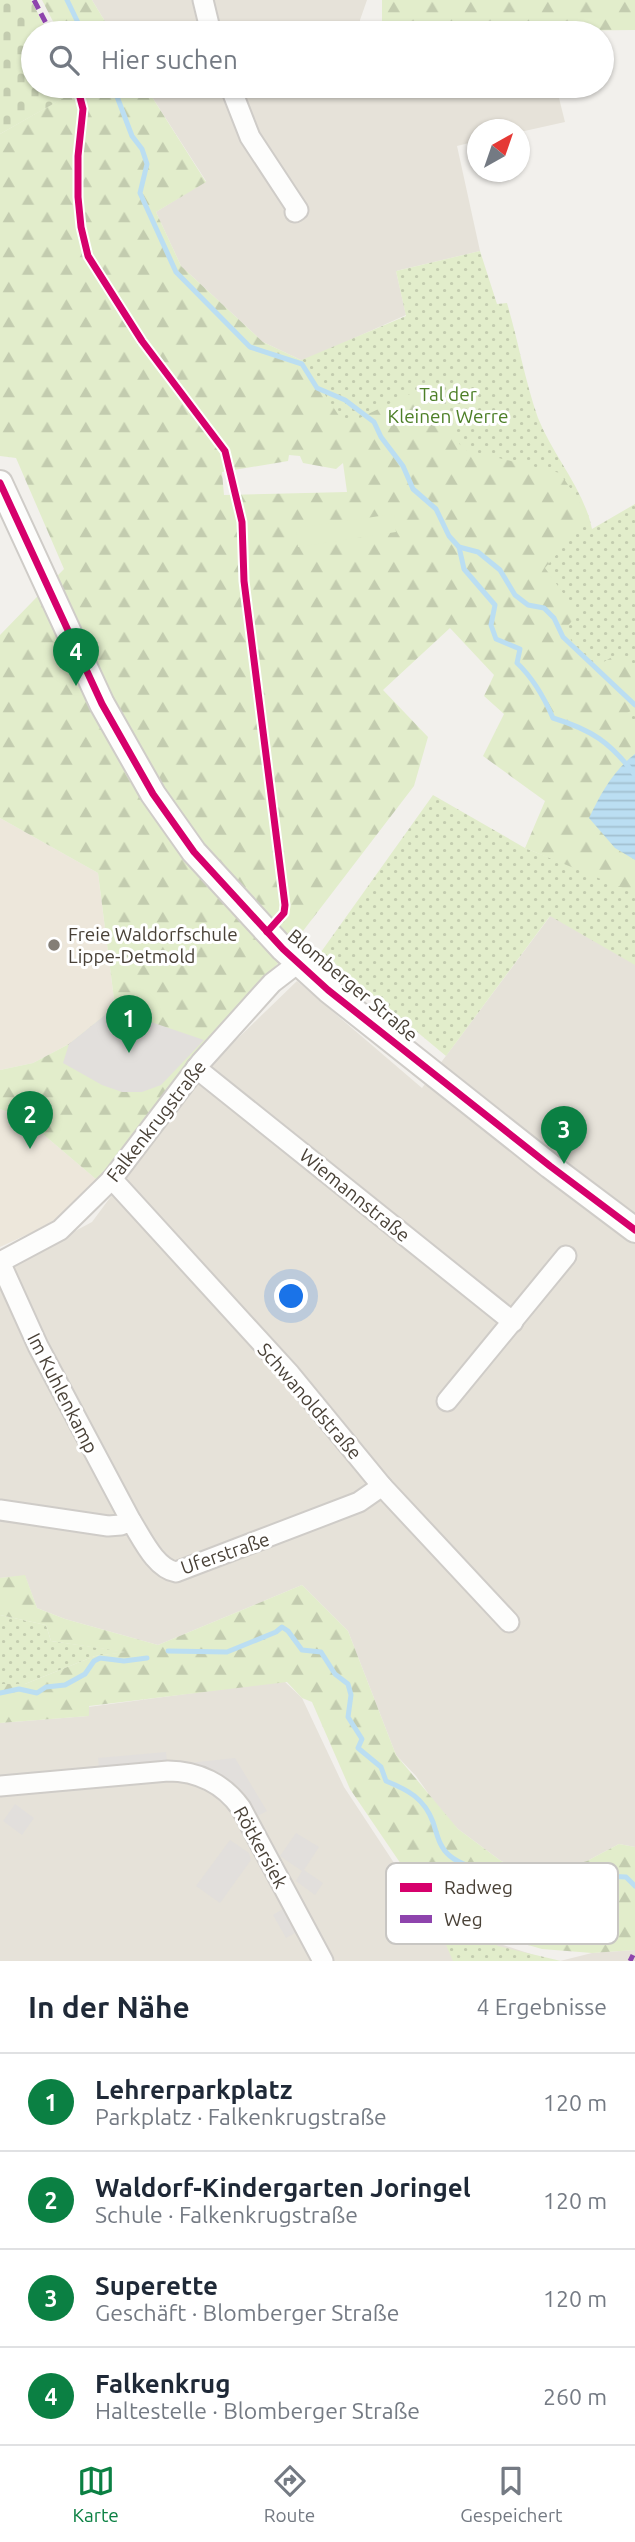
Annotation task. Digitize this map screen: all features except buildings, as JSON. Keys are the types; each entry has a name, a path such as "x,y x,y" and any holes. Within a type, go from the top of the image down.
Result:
{"street":[{"path":"203,0 208,21"},
{"path":"235,98 250,137 298,210 295,212"},
{"name":"Blomberger Straße","path":"0,483 102,704 153,794 194,852 298,963 550,1166 635,1230"},
{"name":"Falkenkrugstraße","path":"0,1262 60,1230 112,1179 196,1068 272,983 298,963"},
{"name":"Wiemannstraße","path":"196,1068 513,1322"},
{"name":"Schwanoldstraße","path":"112,1179 290,1374 382,1486 509,1622"},
{"path":"447,1401 566,1256"},
{"name":"Im Kuhlenkamp","path":"0,1262 38,1346 131,1521"},
{"name":"Uferstraße","path":"131,1521 160,1564 168,1571 176,1572 359,1502 382,1486"},
{"path":"0,1510 108,1526 131,1521"},
{"name":"Rötkersiek","path":"0,1786 168,1771 188,1772 209,1780 228,1793 241,1808 323,1961"}],"shaded area":[{"path":"92,0 367,0 360,21 105,21"},
{"path":"153,98 559,98 565,122 530,130 530,119 467,119 467,144 457,146 480,251 396,271 406,315 303,361 263,342 181,266 156,212 206,181"},
{"name":"Freie Waldorfschule Lippe-Detmold","path":"0,818 98,873 115,1007 69,1044 33,1063 0,1070"},
{"path":"557,907 635,956 635,1847 619,1844 579,1863 506,1863 458,1829 396,1755 348,1631 302,1585 158,1645 65,1619 37,1608 25,1576 0,1578 0,1271 92,1222 203,1072 297,981 422,1088"},
{"path":"115,1007 121,1018 147,1027 151,1022 204,1040 161,1085 142,1092 122,1092 102,1085 63,1063 69,1044"},
{"path":"0,1109 24,1118 97,1180 71,1210 0,1247"},
{"path":"284,1681 302,1698 344,1787 394,1863 386,1863 386,1944 500,1944 552,1961 0,1961 0,1723 88,1716 88,1707"},
{"path":"166,1752 168,1771 100,1777 98,1758"},
{"path":"235,1758 267,1811 254,1818 204,1768 189,1763"},
{"path":"15,1804 34,1818 22,1835 3,1821"},
{"path":"296,1833 319,1847 304,1870 323,1883 315,1895 296,1881 302,1871 280,1856"},
{"path":"230,1840 249,1853 251,1860 220,1903 196,1886"},
{"path":"284,1908 297,1932 286,1938 273,1915"},
{"path":"635,1950 635,1961 560,1961 592,1953"}],"green space":[{"path":"0,0 31,0 42,21 21,21 21,98 64,98 0,134"},
{"path":"42,0 92,0 105,21 53,21"},
{"path":"382,0 635,0 635,30 614,30 614,21 382,21"},
{"path":"63,98 153,98 206,182 156,212 181,266 263,342 303,361 345,425 431,384 462,449 560,473 589,516 545,568 578,614 565,629 588,671 619,653 635,674 635,709 625,714 635,730 635,754 625,762 615,848 635,860 635,893 525,848 545,801 483,756 504,714 484,696 494,675 450,628 383,690 428,737 414,786 280,961 164,1094 97,1180 24,1118 0,1109 0,1070 33,1063 69,1044 115,1007 98,873 0,818 0,635 64,569 16,458 0,456 0,134","holes":["289,455 300,456 303,463 336,469 343,463 347,492 224,495 222,472 288,461"]},
{"name":"Tal der Kleinen Werre","path":"480,251 497,304 507,303 538,418 582,500 592,529 635,504 635,965 550,916 446,1056 321,952 433,795 525,848 563,863 527,711 357,420 345,426 273,372 406,316 396,271"},
{"path":"394,514 396,532 298,547 296,528"},
{"path":"25,1575 37,1608 65,1619 158,1645 302,1585 348,1631 396,1755 458,1829 506,1863 400,1863 350,1789 312,1702 302,1698 287,1682 89,1706 89,1716 0,1723 0,1684 25,1684 95,1656 125,1652 51,1641 46,1625 0,1615 0,1578"},
{"path":"0,1615 46,1625 51,1641 128,1652 95,1656 25,1684 0,1684"},
{"path":"619,1844 635,1847 635,1950 592,1953 542,1949 524,1944 618,1944 618,1863 579,1863"},
{"path":"446,1944 495,1944 561,1961 453,1961"}],"water":[{"path":"635,754 635,860 615,848 589,818 608,783"}],"waterway":[{"path":"67,0 77,21"},
{"path":"118,98 132,136 142,149 147,164 140,193 176,272 250,347 302,364 317,388 345,400 374,422 381,437 403,466 413,489 436,509 449,536 459,547 478,552 500,570 515,595 528,605 544,608 554,618 563,637 635,705"},
{"path":"459,547 464,569 495,605 491,625 496,639 520,649 517,663 529,675 553,718 579,727 599,739 617,754 635,775"},
{"path":"168,1651 227,1652 282,1627 302,1650 321,1652 335,1674 348,1684 351,1695 348,1717 362,1739 358,1748 381,1767 386,1781 420,1801 429,1814 446,1852 462,1863"},
{"path":"0,1693 19,1689 37,1693 46,1687 65,1685 85,1674 94,1661 100,1658 124,1661 147,1658"},
{"path":"618,1876 626,1877 635,1886"}],"marked path":[{"path":"34,0 45,21"},
{"path":"630,1961 633,1955"}],"cycle path":[{"path":"80,98 83,109 78,156 78,197 88,256 142,341 225,451 242,522 244,581 285,905 284,913 267,932"},
{"path":"0,483 102,704 153,794 194,852 283,949 328,990 635,1230"}],"place":[{"name":"Falkenkrug","path":"76,686"},
{"name":"Freie Waldorfschule Lippe-Detmold","path":"54,945"},
{"name":"Lehrerparkplatz","path":"129,1053"},
{"name":"Waldorf-Kindergarten Joringel","path":"30,1149"},
{"name":"Superette","path":"564,1164"}]}
